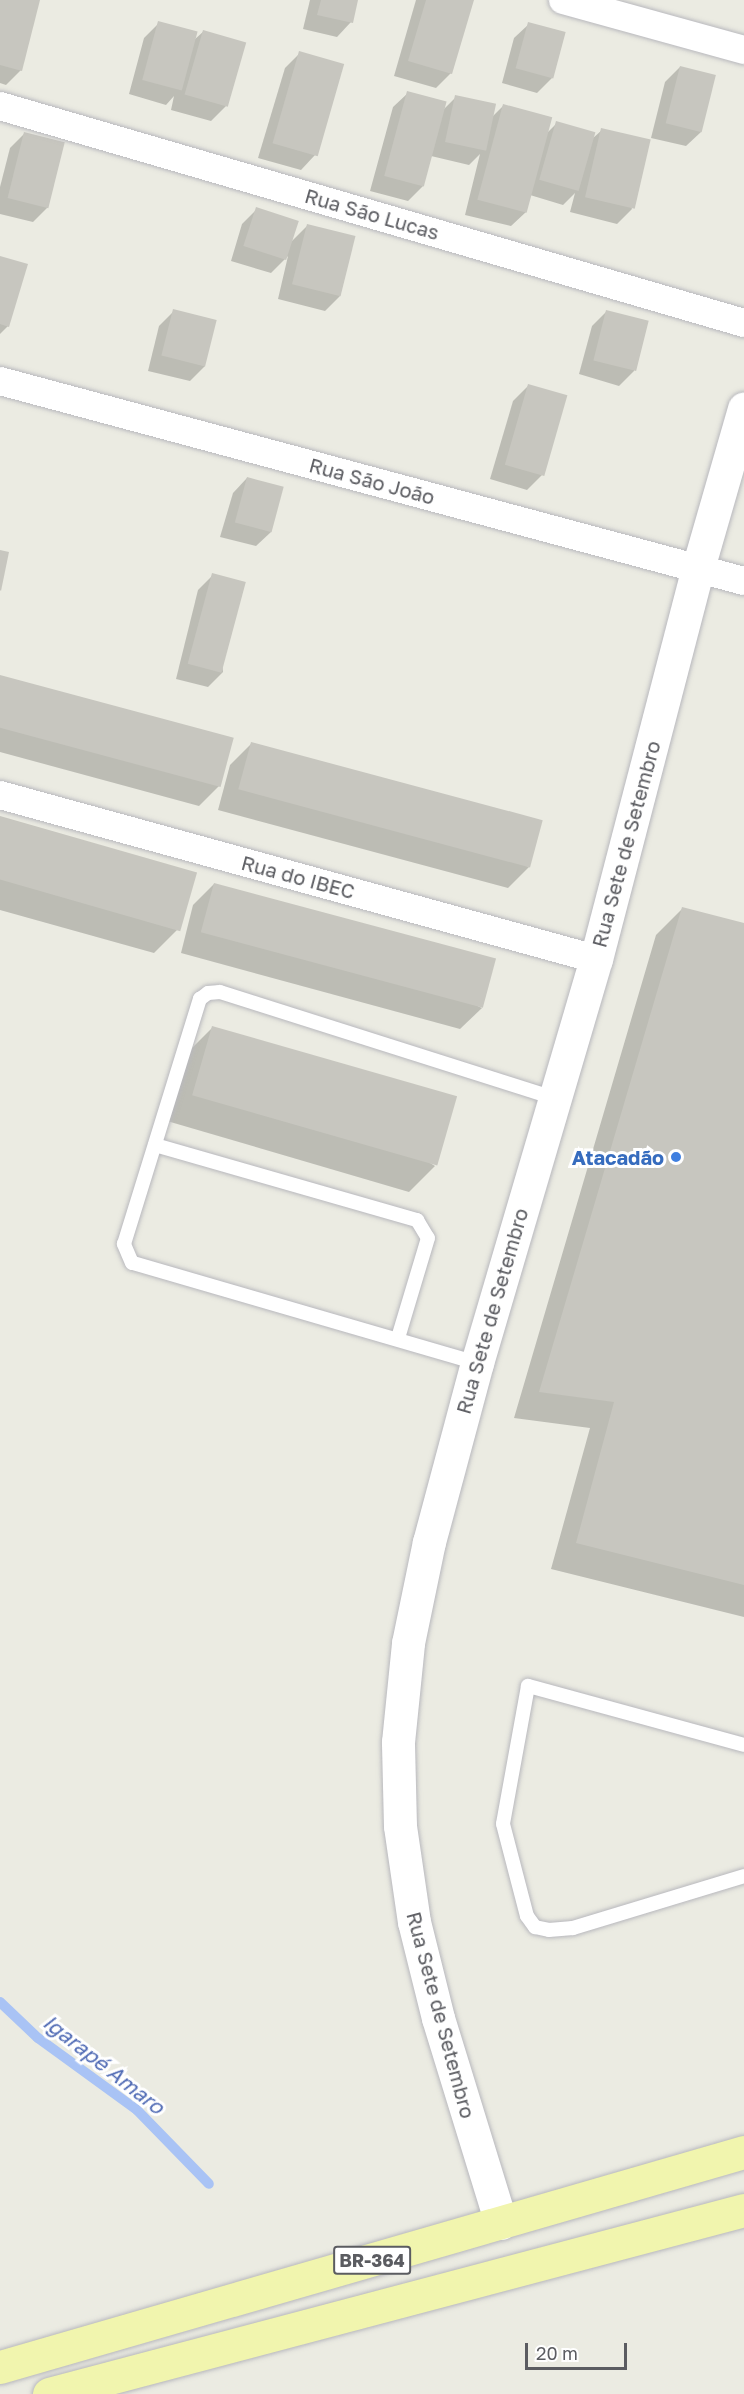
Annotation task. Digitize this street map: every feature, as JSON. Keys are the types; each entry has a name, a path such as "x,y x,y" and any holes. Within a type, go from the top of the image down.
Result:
{"main road":[{"name":"BR-364","path":"0,2367 744,2152"},
{"name":"BR-364","path":"49,2394 744,2210"}],"street":[{"path":"562,0 744,50"},
{"name":"Rua São Lucas","path":"0,106 744,322"},
{"name":"Rua São João","path":"0,381 744,581"},
{"name":"Rua Sete de Setembro","path":"501,2223 438,2018 414,1922 400,1805 398,1742 408,1643 429,1542 477,1363 552,1097 596,959 698,568 744,409"},
{"name":"Rua do IBEC","path":"0,795 596,959"}],"lane":[{"path":"477,1363 398,1338 132,1263 124,1244 200,999 208,993 220,992 552,1097"},
{"path":"155,1145 417,1220 428,1238 398,1338"},
{"path":"744,1745 528,1686 503,1824 527,1916 535,1927 549,1930 573,1928 744,1876"}],"building":[{"path":"0,0 40,0 22,71 0,65"},
{"path":"321,0 358,0 353,23 317,15"},
{"path":"426,0 474,0 452,74 408,61"},
{"path":"158,21 198,32 182,91 142,80"},
{"path":"528,22 566,32 553,78 516,68"},
{"path":"203,30 246,42 228,107 185,94"},
{"path":"299,51 344,64 318,156 273,143"},
{"path":"680,66 716,75 702,132 666,123"},
{"path":"407,91 447,102 424,187 384,176"},
{"path":"455,95 496,104 486,151 445,142"},
{"path":"503,104 552,117 527,213 477,200"},
{"path":"556,121 595,132 579,191 539,180"},
{"path":"601,128 651,139 635,209 585,197"},
{"path":"24,132 65,142 48,208 8,198"},
{"path":"256,207 299,221 286,260 243,246"},
{"path":"307,224 356,236 341,296 292,284"},
{"path":"0,256 28,264 9,327 0,324"},
{"path":"173,309 217,320 205,366 161,356"},
{"path":"606,310 649,321 636,371 593,360"},
{"path":"528,384 567,395 544,476 505,465"},
{"path":"247,477 284,487 272,532 235,522"},
{"path":"0,550 9,552 1,591 0,590"},
{"path":"212,573 246,582 221,673 188,664"},
{"path":"0,675 234,738 221,787 0,728"},
{"path":"251,742 543,820 530,867 238,789"},
{"path":"0,816 197,873 180,931 0,879"},
{"path":"214,883 496,959 483,1008 201,932"},
{"name":"Atacadão","path":"682,907 744,923 744,1585 576,1543 614,1402 539,1392"},
{"path":"212,1026 457,1096 437,1165 192,1095"}],"waterway":[{"name":"Igarapé Amaro","path":"0,2002 38,2038 137,2110 209,2184"}],"place":[{"name":"Atacadão","path":"676,1157"}]}
